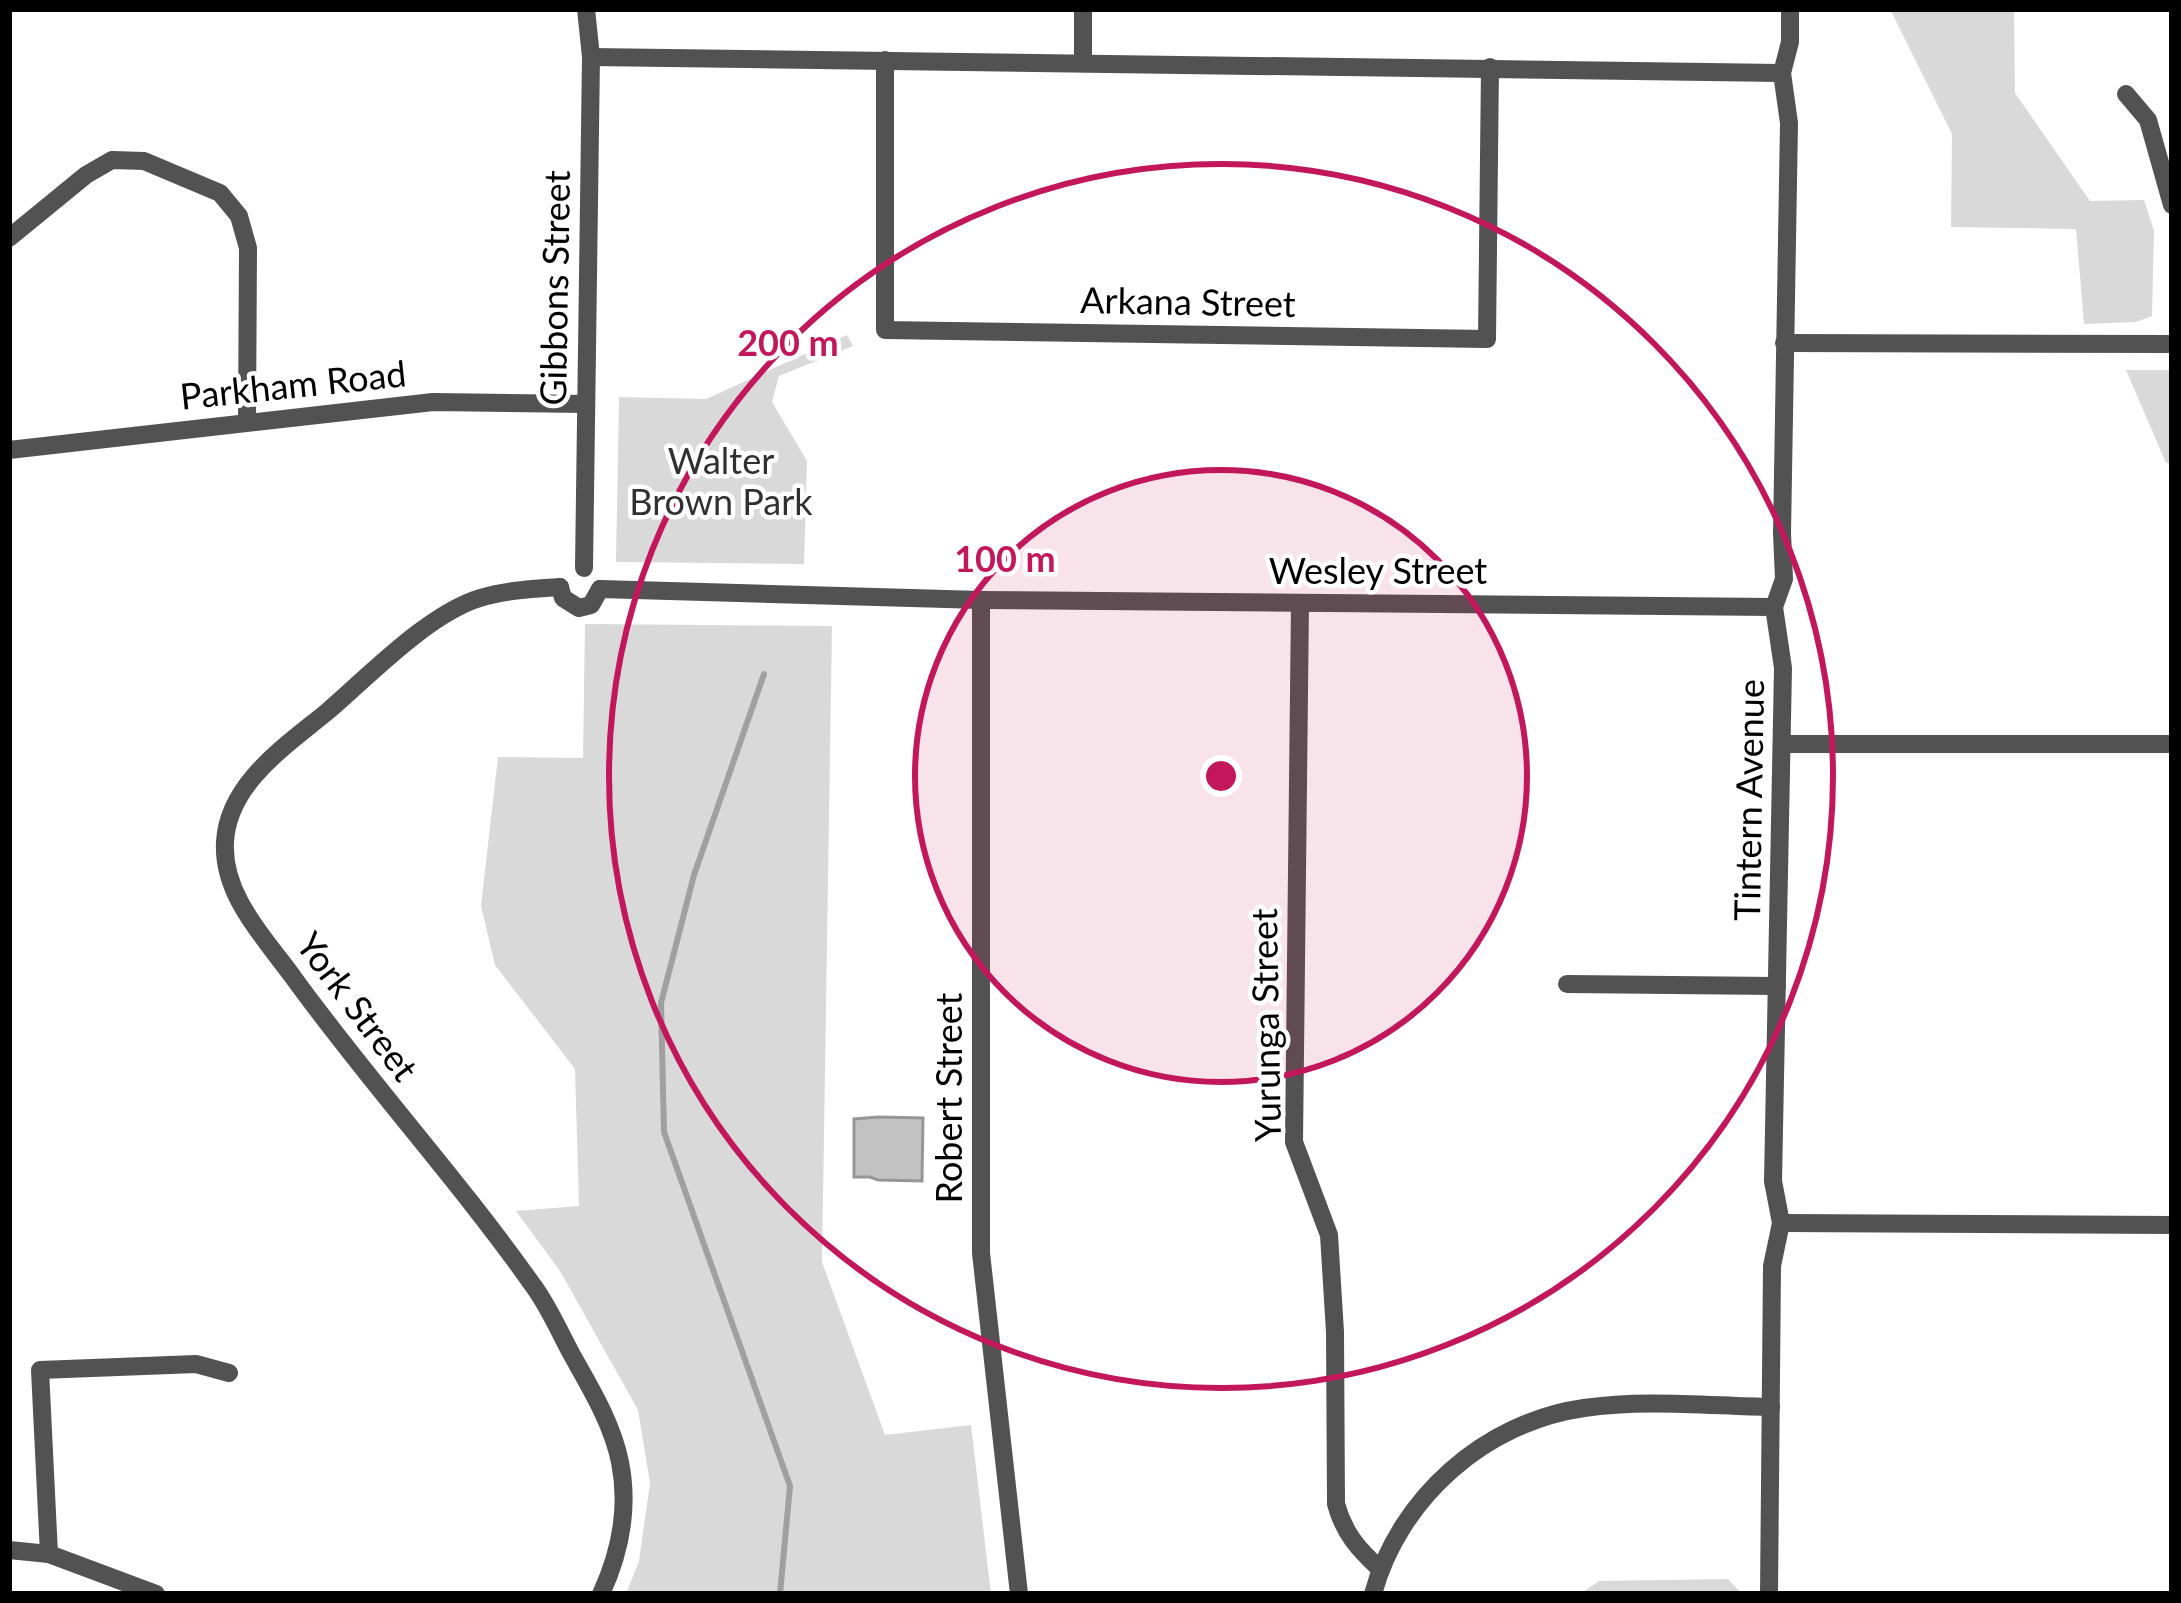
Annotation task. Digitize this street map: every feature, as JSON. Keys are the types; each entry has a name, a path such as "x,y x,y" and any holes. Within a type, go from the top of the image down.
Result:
{"street":[{"name":"Gibbons Street","path":"584,568 591,57 586,9"},
{"path":"1083,9 1083,62"},
{"name":"Tintern Avenue","path":"1768,1594 1772,1266 1781,1222 1773,1181 1783,652 1774,607 1784,579 1790,122 1782,73 1790,42 1790,9"},
{"path":"591,57 1782,73"},
{"name":"Arkana Street","path":"885,60 885,330 1487,339 1490,67"},
{"path":"2126,94 2148,120 2172,205"},
{"path":"9,238 86,175 112,160 143,160 220,194 239,216 248,248 247,422"},
{"path":"1784,343 2172,344"},
{"name":"Parkham Road","path":"9,450 433,402 586,404"},
{"path":"584,568 596,576 600,590 591,605 579,608 563,598 560,586 571,571 584,568"},
{"name":"York Street","path":"560,586 477,598 433,622 259,771 235,804 225,842 230,878 244,910 535,1287 601,1407 620,1465 622,1493 617,1554 601,1594"},
{"path":"600,590 981,600"},
{"name":"Wesley Street","path":"981,600 1774,607"},
{"name":"Robert Street","path":"981,600 981,1253 1019,1594"},
{"name":"Yurunga Street","path":"1300,603 1294,1142 1329,1235 1336,1504 1341,1525 1379,1569"},
{"path":"1782,744 2172,744"},
{"path":"1568,984 1777,986"},
{"path":"1781,1222 2172,1226"},
{"path":"49,1554 40,1370 196,1364 229,1373"},
{"path":"1372,1594 1379,1569 1404,1522 1442,1478 1485,1443 1580,1408 1625,1404 1771,1407"},
{"path":"9,1550 49,1554 156,1594"}],"green space":[{"path":"1890,9 2014,9 2015,93 2090,201 2144,200 2154,231 2152,316 2136,322 2084,324 2076,229 1951,227 1952,134"},
{"name":"Walter Brown Park","path":"847,335 853,346 779,376 772,402 807,461 804,564 616,562 619,397 706,399"},
{"path":"2126,370 2172,370 2172,463 2166,463"},
{"path":"585,624 832,626 822,1262 885,1435 971,1425 991,1594 626,1594 639,1561 650,1483 638,1410 560,1271 516,1211 579,1206 575,1069 495,965 481,906 498,757 583,758"},
{"path":"1728,1579 1742,1594 1580,1594 1599,1581"}],"building":[{"path":"923,1118 922,1181 854,1177 854,1119"}],"waterway":[{"path":"764,674 694,875 661,1003 664,1132 790,1486 780,1594"}]}
